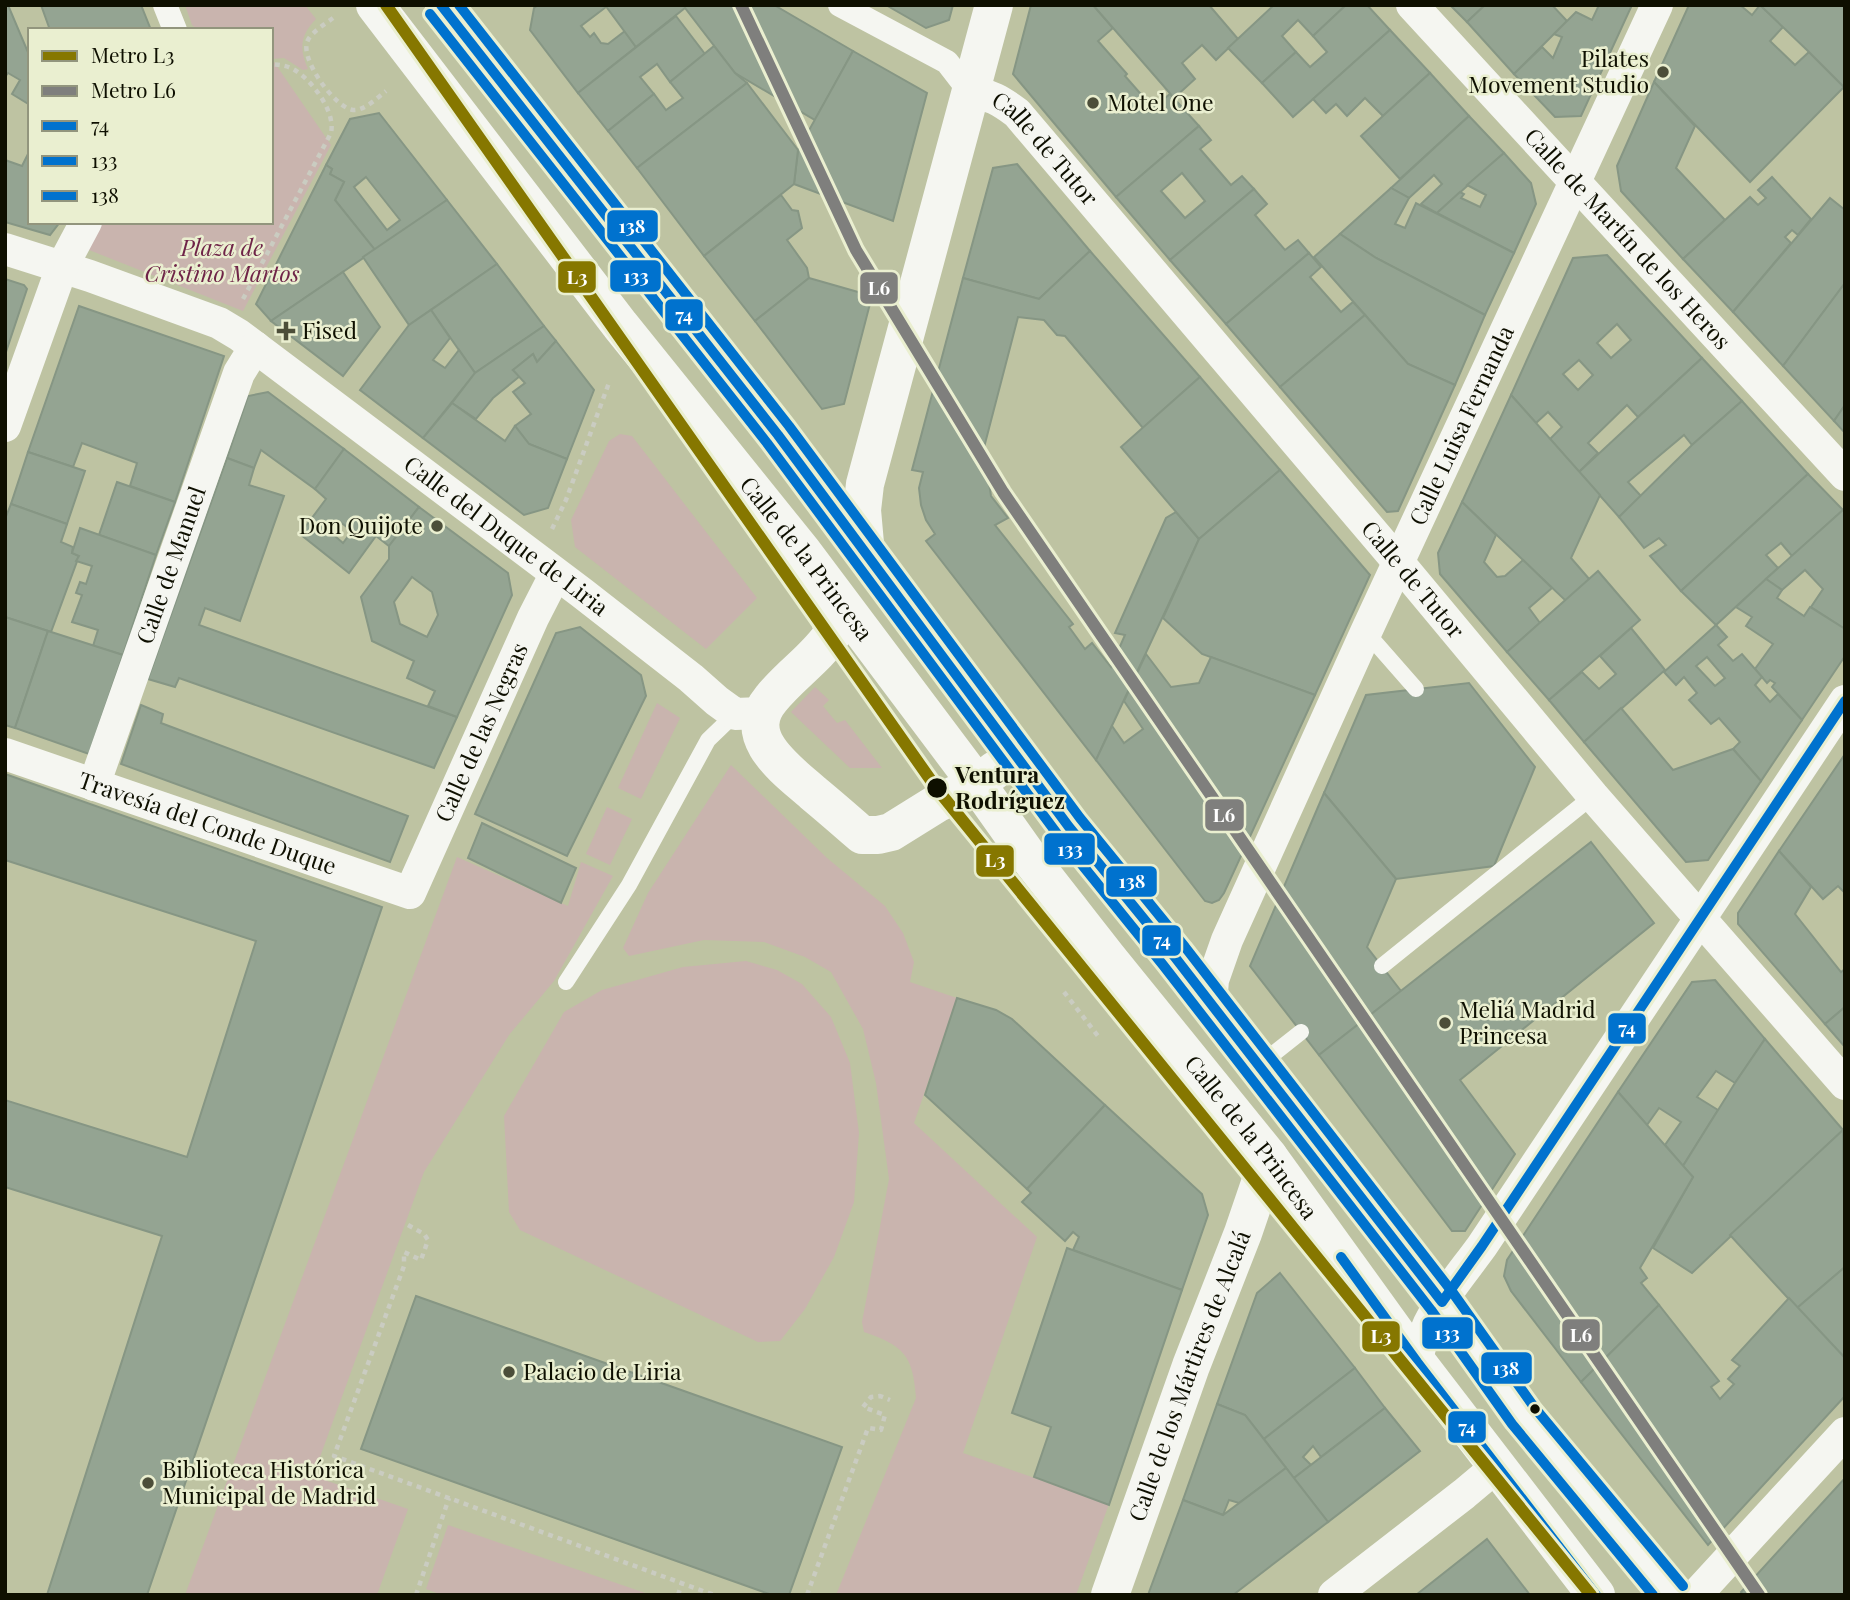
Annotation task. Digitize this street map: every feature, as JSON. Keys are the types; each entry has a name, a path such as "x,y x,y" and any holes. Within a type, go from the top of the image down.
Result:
{"main road":[{"name":"Calle de la Princesa","path":"374,5 620,324 802,551 1028,856 1269,1157 1417,1362 1597,1595"},
{"path":"994,5 865,484 862,510 866,555 1069,827 1211,1004 1442,1302 1471,1346 1521,1412 1672,1595"},
{"path":"802,551 811,576 827,604 833,633 824,648 770,699 749,713 761,729 766,746 778,763 862,835 878,835 891,832 994,772 999,763 1002,737"},
{"name":"Calle de los Mártires de Alcalá","path":"1110,1595 1269,1157"}],"street":[{"path":"165,5 173,28"},
{"path":"441,5 769,425 866,555"},
{"path":"841,5 947,62 971,93"},
{"name":"Calle de Martín de los Heros","path":"1412,5 1845,475"},
{"name":"Calle Luisa Fernanda","path":"1211,1004 1213,980 1224,948 1366,632 1657,5"},
{"name":"Calle de Tutor","path":"971,93 985,93 1017,113 1593,796 1845,1084"},
{"path":"5,426 62,267 85,224"},
{"path":"5,249 219,323 247,341"},
{"name":"Calle del Duque de Liria","path":"247,341 555,575 749,713"},
{"name":"Calle de Manuel","path":"94,785 239,373 247,341"},
{"name":"Calle de las Negras","path":"410,893 533,618 555,575"},
{"path":"1417,1362 1420,1342 1442,1302 1845,701"},
{"name":"Travesía del Conde Duque","path":"5,754 410,893"},
{"path":"1696,1595 1845,1433"},
{"path":"1334,1595 1464,1494 1489,1473 1493,1463"}],"lane":[{"path":"1366,632 1416,689"},
{"path":"566,982 629,884 708,740 749,713"},
{"path":"1382,966 1593,796"},
{"path":"1258,1066 1301,1032"}],"path":[{"path":"333,18 309,38 306,44 308,60 324,85 343,107 354,110 360,109 386,91"},
{"path":"247,341 241,303 333,127 329,113 315,91 296,71 273,64"},
{"path":"315,91 324,85"},
{"path":"566,499 610,380"},
{"path":"1064,992 1098,1036"},
{"path":"408,1225 424,1234 428,1240 426,1249 421,1260 404,1252 404,1266 334,1455 715,1595"},
{"path":"807,1595 868,1428 881,1430 885,1415 863,1407 871,1397 880,1396 890,1400"},
{"path":"419,1594 449,1497"},
{"path":"678,1595 682,1583"}],"green space":[{"name":"Plaza de Cristino Martos","path":"185,5 305,5 316,19 304,37 302,49 308,69 303,70 284,58 273,59 273,28 196,28"},
{"name":"Plaza de Cristino Martos","path":"273,60 331,145 243,311 79,246 90,224 273,224"},
{"path":"620,434 632,436 757,598 706,649 575,547 571,520 609,441"},
{"path":"815,687 829,700 823,706 837,723 845,720 882,768 850,768 791,712"},
{"path":"657,703 680,718 641,799 618,788"},
{"path":"731,765 827,858 885,906 903,933 914,962 910,982 957,998 914,1123 1037,1237 963,1453 1109,1504 1076,1595 836,1595 916,1398 912,1372 904,1354 889,1342 864,1332 862,1322 889,1179 876,1083 863,1029 831,972 805,957 764,942 704,940 629,956 623,948 648,893"},
{"path":"607,807 632,819 610,865 586,854"},
{"path":"457,857 568,906 581,862 613,876 554,981 509,1035 424,1172 313,1476 408,1509 377,1595 185,1595"},
{"path":"746,961 777,970 802,984 831,1017 850,1063 859,1133 854,1202 834,1257 805,1309 780,1341 758,1342 520,1230 509,1212 504,1116 564,1012 602,990 683,967"},
{"path":"448,1525 651,1595 442,1595 426,1589"}],"building":[{"path":"5,5 8,5 28,52 28,104 12,94 20,80 8,73 5,77"},
{"path":"41,5 141,5 150,28 49,28"},
{"path":"538,5 605,5 606,7 581,26 590,37 594,33 601,43 608,44 625,31 636,47 578,93 530,30 534,8"},
{"path":"605,5 774,5 853,51 815,120 735,73 685,8 636,47"},
{"path":"886,5 953,5 949,20 926,28"},
{"name":"Motel One","path":"1031,5 1093,5 1113,28 1098,41 1153,108 1170,94 1199,126 1116,197 1013,74"},
{"path":"1093,5 1209,5 1238,39 1216,60 1202,45 1182,63 1195,79 1174,98"},
{"path":"1274,5 1346,5 1313,36 1298,20 1282,36 1296,52 1262,83 1228,48"},
{"path":"1346,5 1367,5 1390,30 1293,117 1262,83 1296,52 1310,67 1327,52 1313,36"},
{"path":"1450,5 1485,5 1467,22"},
{"path":"1485,5 1552,5 1567,21 1514,74 1467,22"},
{"path":"1599,5 1632,5 1581,116 1555,117 1514,74 1542,47 1553,58 1562,37 1554,34 1576,12 1592,20"},
{"path":"1689,5 1740,5 1752,15 1760,5 1783,27 1770,41 1795,65 1809,52 1844,87 1750,182 1654,82"},
{"path":"1760,5 1845,5 1845,88 1809,52"},
{"path":"676,16 705,54 670,82 657,64 640,77 654,94 608,131 578,93"},
{"path":"1390,30 1430,73 1383,116 1365,98 1347,116 1336,104 1326,113 1313,99"},
{"path":"714,46 735,73 747,83 637,168 608,131 654,94 666,110 683,98 670,82"},
{"path":"853,51 927,93 893,221 794,184 798,150"},
{"path":"1430,73 1469,116 1400,179 1361,136"},
{"path":"1654,82 1695,126 1676,168 1725,220 1683,259 1621,191 1617,166"},
{"path":"747,83 798,150 794,184 704,256 637,168"},
{"path":"379,113 447,200 375,250 335,200 344,182 330,174 332,169 326,165 350,119","holes":["366,177 400,220 387,230 354,187"]},
{"path":"1469,116 1504,153 1437,213 1421,204 1442,184 1434,175 1409,198 1391,188"},
{"path":"1199,126 1211,140 1200,149 1231,185 1242,176 1254,189 1170,260 1116,197","holes":["1182,173 1205,201 1185,218 1161,191"]},
{"path":"1504,153 1531,183 1536,204 1514,253 1437,213 1460,192 1464,194 1461,198 1480,207 1486,195 1467,185"},
{"path":"28,154 28,224 58,224 50,235 5,222 5,160 22,166"},
{"path":"1017,164 1090,251 1039,299 963,278 993,168"},
{"path":"326,165 332,169 330,174 344,182 335,200 375,250 271,321 256,304"},
{"path":"1772,177 1811,219 1798,235 1792,230 1785,237 1791,243 1733,312 1683,259 1750,197 1758,205 1766,198 1758,190"},
{"path":"1391,188 1409,198 1395,224 1405,228 1416,203 1514,253 1485,315 1376,258 1340,234"},
{"path":"1254,189 1267,204 1255,215 1285,250 1298,240 1309,253 1226,324 1170,260"},
{"path":"781,195 792,210 798,211 802,228 787,240 807,268 809,278 755,321 704,256"},
{"path":"1830,198 1845,210 1845,283 1783,366 1733,312"},
{"path":"447,200 497,264 409,325 363,257"},
{"path":"1340,234 1376,258 1485,315 1455,385 1408,364 1314,257"},
{"path":"1090,251 1200,377 1143,428 1065,336 1057,335 1044,320 1018,317 981,459 994,463 989,483 991,496 1008,518 995,525 1073,624 1069,627 1085,649 1092,643 1111,667 1125,635 1115,633 1166,518 1176,512 1199,539 1096,760 926,541 935,534 921,505 919,488 923,472 912,470 963,278 1039,299"},
{"path":"1309,253 1321,267 1310,277 1341,312 1353,302 1365,315 1280,387 1226,324"},
{"path":"1607,255 1702,358 1638,417 1627,405 1588,443 1598,453 1579,472 1550,439 1562,427 1548,412 1536,423 1511,395 1573,258","holes":["1617,324 1631,340 1611,358 1597,343","1579,360 1593,375 1578,390 1563,374"]},
{"path":"497,264 544,326 475,373 431,310"},
{"path":"343,272 380,327 343,376 271,321"},
{"path":"809,278 872,296 844,404 822,409 755,321"},
{"path":"5,279 24,285 27,289 5,355"},
{"path":"1845,283 1845,405 1834,421 1783,366"},
{"path":"79,306 224,356 175,502 130,486 137,463 82,443 73,467 28,452"},
{"path":"431,310 450,338 433,360 445,368 459,350 475,373 423,438 360,390 409,325"},
{"path":"1365,315 1408,364 1455,385 1398,511 1387,512 1280,387"},
{"path":"544,326 556,341 537,362 533,354 513,370 520,376 493,398 476,419 452,403 475,373"},
{"path":"556,341 594,390 567,459 529,444 515,426 531,414 513,392 525,383 513,370 533,354 537,362"},
{"path":"1702,358 1742,401 1692,445 1684,435 1628,482 1641,496 1619,517 1579,472"},
{"path":"1200,377 1280,470 1199,539 1121,447"},
{"path":"268,392 344,449 315,489 261,450 254,468 227,458 248,396"},
{"path":"1511,395 1600,495 1571,558 1590,580 1566,601 1462,502"},
{"path":"1742,401 1808,474 1681,591 1650,556 1666,545 1659,538 1644,548 1619,517 1692,445"},
{"path":"452,403 505,441 515,426 529,444 567,459 548,508 524,515 423,438"},
{"path":"1845,405 1845,433 1834,421"},
{"path":"344,449 419,507 389,546 376,536 349,573 300,534 326,499 315,489","holes":["339,521 352,531 343,543 329,531"]},
{"path":"28,452 85,471 67,524 11,504"},
{"path":"227,458 254,468 249,485 284,496 240,621 205,608 199,625 457,717 434,768 179,678 175,687 148,679"},
{"path":"1280,470 1370,575 1315,695 1202,654 1163,618 1199,539"},
{"path":"1808,474 1843,510 1792,556 1781,543 1766,555 1778,568 1716,625 1681,591"},
{"path":"117,482 175,502 156,555 99,535"},
{"path":"1462,502 1496,535 1484,562 1497,577 1505,576 1523,560 1552,588 1529,608 1540,623 1507,652 1440,574 1438,553"},
{"path":"11,504 67,524 61,542 73,547 72,553 79,556 51,632 5,617 5,519"},
{"path":"419,507 508,573 512,595 457,717 428,706 435,691 407,678 414,661 372,641 361,597 389,559 389,546","holes":["412,577 432,592 438,615 427,637 400,624 394,602"]},
{"path":"1843,510 1845,629 1811,607 1823,589 1805,570 1782,590 1766,579"},
{"path":"80,528 156,555 123,655 93,646 98,630 72,622 82,595 76,593 80,582 86,584 92,566 76,561 79,556 72,553"},
{"path":"1598,571 1640,620 1549,700 1507,652"},
{"path":"1766,579 1782,590 1777,598 1804,616 1810,607 1845,629 1845,656 1802,720 1772,687 1775,683 1770,680 1767,683 1755,669 1773,644 1746,626 1752,617 1736,607"},
{"path":"5,617 48,631 15,728 5,725"},
{"path":"1716,625 1727,637 1718,645 1733,661 1742,654 1762,677 1755,685 1770,702 1778,694 1802,720 1761,781 1733,749 1740,742 1719,718 1711,724 1689,700 1697,693 1684,677 1676,685 1664,672","holes":["1707,657 1725,678 1715,686 1696,666"]},
{"path":"580,627 641,675 646,696 567,856 475,814 556,633"},
{"path":"1631,628 1665,670 1584,742 1549,700 1582,672 1599,689 1616,674 1600,656"},
{"path":"48,631 123,655 89,754 15,728"},
{"path":"1146,654 1171,687 1199,683 1211,657 1315,695 1224,893 1219,900 1212,903 1205,901 1096,760 1112,726 1124,743 1143,729 1124,701"},
{"path":"1469,683 1535,767 1494,866 1396,879 1324,793 1366,695"},
{"path":"141,705 163,714 161,723 408,816 390,862 121,764"},
{"path":"1621,708 1673,770 1733,749 1761,781 1708,860 1686,862 1584,742"},
{"path":"1845,754 1845,893 1838,886 1823,899 1779,851"},
{"path":"5,774 382,907 147,1595 47,1595 162,1236 5,1187 5,1100 187,1157 256,941 5,860"},
{"path":"1324,793 1396,879 1367,947 1401,991 1319,1055 1250,966"},
{"path":"482,823 576,868 561,903 468,858"},
{"name":"Meliá Madrid Princesa","path":"1591,842 1654,923 1460,1080 1515,1154 1465,1231 1452,1231 1319,1055"},
{"path":"1779,851 1811,887 1795,914 1841,972 1845,969 1845,1007 1825,1024 1738,924 1738,913"},
{"path":"1715,980 1765,1039 1735,1083 1716,1071 1697,1097 1718,1110 1683,1166 1665,1145 1681,1122 1659,1108 1647,1125 1618,1092 1692,982"},
{"path":"957,998 996,1010 1012,1019 1105,1105 1027,1189 925,1095"},
{"path":"1845,1007 1845,1047 1825,1024"},
{"path":"1765,1039 1843,1130 1692,1273 1653,1248 1693,1177 1683,1166"},
{"path":"1618,1092 1693,1177 1640,1268 1647,1278 1641,1283 1659,1305 1581,1382 1511,1291 1504,1276 1507,1260"},
{"path":"1105,1105 1202,1194 1208,1215 1182,1290 1073,1250 1079,1237 1073,1232 1065,1241 1022,1202 1031,1193 1027,1189"},
{"path":"1843,1130 1845,1267 1797,1308 1730,1235"},
{"path":"1067,1248 1182,1290 1109,1505 1034,1477 1051,1427 1012,1413"},
{"path":"1845,1267 1845,1358 1797,1308"},
{"path":"1280,1273 1355,1368 1264,1439 1245,1415 1217,1404 1257,1293"},
{"name":"Palacio de Liria","path":"416,1296 842,1447 789,1595 772,1595 361,1449"},
{"path":"1789,1298 1845,1358 1845,1396 1708,1545 1581,1382 1659,1305 1719,1381 1711,1387 1720,1399 1734,1384 1728,1379 1740,1366 1732,1360"},
{"path":"1355,1368 1385,1408 1321,1457 1313,1446 1303,1457 1311,1465 1294,1478 1264,1439"},
{"path":"1217,1404 1245,1415 1286,1468 1239,1503 1229,1500 1223,1515 1183,1500"},
{"path":"1385,1408 1420,1451 1328,1522 1294,1478"},
{"path":"1286,1468 1328,1522 1233,1595 1148,1595 1183,1500 1223,1515"},
{"path":"1845,1478 1845,1595 1743,1595 1741,1592"},
{"path":"1487,1539 1530,1595 1416,1595"}],"metro line":[{"name":"L3","path":"386,5 937,789 1591,1595"},
{"name":"L6","path":"741,5 856,250 1003,492 1759,1595"}],"transit line":[{"name":"74","path":"441,5 778,435 1069,827 1174,956 1442,1302 1845,701"},
{"name":"138","path":"459,5 789,426 1080,818 1185,947 1453,1293 1534,1407 1683,1586"},
{"name":"133","path":"430,14 767,443 1058,835 1163,965 1431,1310 1512,1424 1653,1595"},
{"name":"74","path":"1341,1257 1417,1362 1596,1595"}],"place":[{"name":"Pilates Movement Studio","path":"1663,72"},
{"name":"Motel One","path":"1093,103"},
{"name":"Fised","path":"286,331"},
{"name":"Don Quijote","path":"437,526"},
{"name":"Ventura Rodríguez","path":"937,788"},
{"name":"Meliá Madrid Princesa","path":"1445,1023"},
{"name":"Palacio de Liria","path":"509,1372"},
{"name":"Biblioteca Histórica Municipal de Madrid","path":"148,1483"}]}
